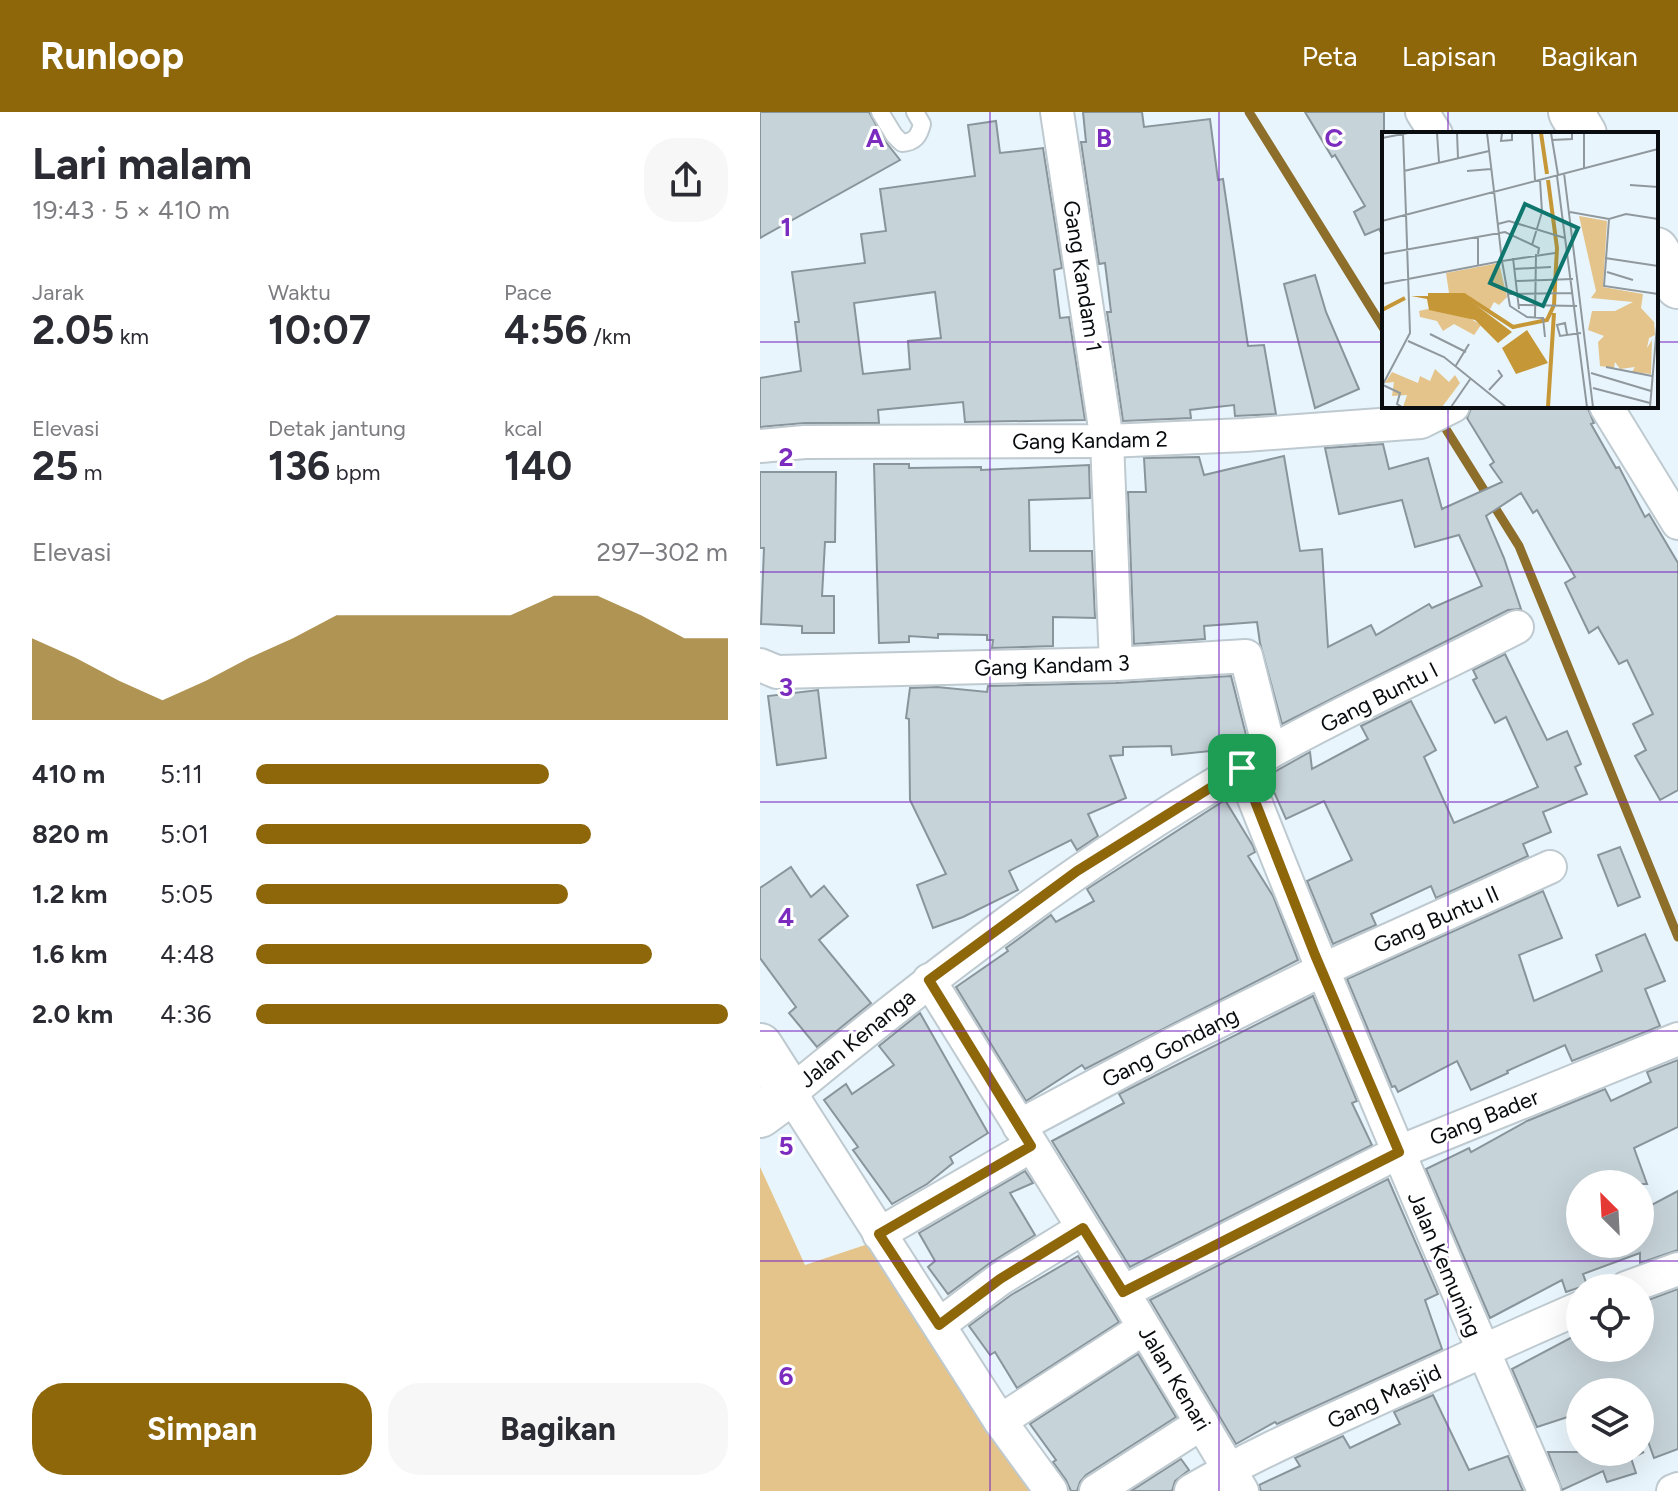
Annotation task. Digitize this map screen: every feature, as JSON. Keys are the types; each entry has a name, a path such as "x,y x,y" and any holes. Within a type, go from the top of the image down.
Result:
{"main road":[{"path":"1571,112 1583,132"},
{"path":"1658,253 1678,286"},
{"path":"760,1046 775,1104"}],"street":[{"name":"Gang Kandam 1","path":"1057,112 1107,441 1116,664"},
{"path":"1422,112 1435,132"},
{"name":"Gang Kandam 2","path":"760,446 805,442 1107,441 1338,430 1421,422 1450,408"},
{"path":"1607,408 1678,523"},
{"name":"Gang Buntu I","path":"1242,768 1517,627"},
{"name":"Gang Kandam 3","path":"760,665 777,672 1116,664 1246,656 1270,752"},
{"name":"Jalan Kemuning","path":"1242,768 1322,970 1481,1350 1544,1491"},
{"name":"Jalan Kenanga","path":"775,1104 929,980 1077,871 1242,768"},
{"name":"Gang Buntu II","path":"1322,970 1550,867"},
{"name":"Gang Gondang","path":"879,1234 1025,1136 1171,1045 1322,970"},
{"name":"Jalan Kenari","path":"929,980 1123,1292 1235,1480"},
{"name":"Gang Bader","path":"1123,1292 1399,1152 1678,1039"},
{"path":"775,1104 879,1234 1000,1421 1051,1491"},
{"path":"939,1325 1000,1279 1083,1228"},
{"path":"1654,1278 1678,1269"},
{"name":"Gang Masjid","path":"1191,1491 1235,1480 1481,1350 1566,1314"},
{"path":"1000,1421 1144,1328"},
{"path":"1096,1491 1202,1423"}],"lane":[{"path":"880,112 902,143 911,142 920,134 922,124 915,112"}],"shaded area":[{"path":"760,1167 805,1265 874,1242 1034,1491 760,1491"}],"building":[{"path":"760,112 869,112 900,160 760,238"},
{"path":"1083,112 1142,112 1144,127 1210,119 1218,180 1223,179 1248,346 1264,345 1276,414 1235,416 1234,405 1190,410 1191,418 1123,421 1107,312 1111,312 1105,263 1099,264 1081,142 1086,142"},
{"path":"1305,112 1384,112 1382,234 1379,229 1365,235 1354,212 1365,206 1335,155 1332,157"},
{"path":"996,121 1000,153 1043,148 1062,268 1054,270 1060,318 1069,317 1085,420 965,422 963,402 878,410 879,423 805,423 760,427 760,378 801,371 795,322 799,322 792,272 865,263 861,234 886,231 880,189 975,176 968,125","holes":["935,292 941,338 908,341 910,369 863,374 854,303"]},
{"path":"1315,275 1326,312 1359,389 1315,408 1284,284"},
{"path":"1471,408 1588,408 1594,423 1591,424 1616,468 1619,467 1645,517 1649,514 1678,563 1678,790 1660,800 1635,756 1646,750 1633,724 1653,714 1627,660 1619,664 1598,627 1589,633 1565,583 1575,577 1537,510 1533,513 1521,493 1486,516 1521,609 1508,610 1282,724 1257,622 1204,626 1205,639 1134,644 1128,492 1146,492 1144,458 1199,457 1204,475 1284,456 1300,551 1322,549 1328,647 1371,625 1376,635 1429,604 1432,608 1482,586 1459,535 1415,547 1402,500 1339,514 1325,448 1383,444 1389,469 1428,458 1442,509 1502,482 1490,465 1494,462 1467,418"},
{"path":"874,464 909,464 909,468 981,467 981,470 1089,465 1090,498 1029,500 1030,551 1092,551 1095,618 1053,617 1053,646 992,648 993,640 987,640 987,635 938,634 938,638 909,636 909,642 879,643"},
{"path":"760,472 836,472 835,542 825,542 822,596 834,596 834,633 802,633 802,626 761,624 764,548 760,548"},
{"path":"1505,654 1547,740 1567,731 1581,764 1575,767 1587,794 1543,812 1551,832 1523,844 1528,856 1436,898 1431,886 1371,914 1376,925 1333,944 1307,881 1352,860 1324,801 1286,819 1267,776 1310,752 1312,769 1368,739 1361,726 1411,701 1436,750 1424,757 1454,823 1538,787 1506,717 1495,723 1473,680 1477,678 1473,670"},
{"path":"1231,676 1248,743 1220,756 1220,750 1172,755 1171,746 1123,747 1123,755 1110,756 1126,798 1088,814 1098,836 1077,850 1071,840 1009,871 1018,890 933,928 917,885 946,874 910,800 909,719 906,718 910,688 987,692 988,686"},
{"path":"818,690 826,758 777,765 768,696"},
{"path":"1225,800 1253,846 1255,852 1248,856 1273,896 1298,960 1085,1069 1082,1065 1026,1101 956,987 1008,951 1006,948 1051,915 1056,922 1094,901 1087,889"},
{"path":"1620,847 1640,897 1618,906 1598,855"},
{"path":"791,867 811,897 824,886 848,916 819,940 871,1003 817,1047 789,1013 796,1007 760,958 760,888"},
{"path":"1543,891 1562,938 1519,955 1534,1001 1602,971 1596,955 1645,934 1665,981 1645,989 1660,1026 1572,1061 1565,1045 1471,1090 1457,1061 1398,1092 1395,1086 1392,1087 1347,979"},
{"path":"1313,996 1357,1101 1352,1103 1372,1145 1130,1267 1052,1141 1124,1103 1119,1094"},
{"path":"920,1013 988,1133 950,1157 953,1163 927,1184 892,1204 853,1150 858,1147 824,1100 846,1084 852,1094 894,1065 879,1046"},
{"path":"1678,1060 1678,1127 1634,1148 1642,1170 1566,1170 1566,1258 1626,1258 1583,1274 1566,1274 1566,1292 1562,1280 1490,1318 1426,1169 1469,1148 1471,1152 1527,1121 1605,1089 1611,1101 1651,1082 1647,1072"},
{"path":"1025,1171 1033,1183 1010,1193 1035,1235 948,1294 928,1267 935,1261 919,1233"},
{"path":"1388,1179 1438,1294 1425,1300 1442,1349 1277,1424 1275,1422 1236,1444 1150,1300"},
{"path":"1678,1191 1678,1250 1640,1263 1640,1258 1654,1258 1654,1204"},
{"path":"1078,1256 1119,1322 1017,1388 995,1352 990,1355 969,1326 1011,1295"},
{"path":"1678,1289 1678,1449 1654,1458 1654,1378 1566,1378 1566,1418 1537,1427 1512,1369 1566,1340 1566,1362 1654,1362 1654,1298"},
{"path":"1138,1354 1176,1417 1086,1475 1077,1491 1071,1491 1053,1462 1056,1460 1030,1424"},
{"path":"1433,1395 1469,1470 1508,1456 1523,1491 1261,1491 1259,1485 1300,1466 1295,1458 1343,1436 1350,1448 1400,1424 1394,1412"},
{"path":"1548,1452 1566,1452 1566,1466 1634,1466 1636,1473 1607,1482 1603,1471 1562,1490"},
{"path":"1181,1459 1189,1470 1175,1481 1172,1491 1131,1491"}],"waterway":[{"path":"1249,112 1382,326"},
{"path":"1439,418 1519,546 1678,937"}],"route":[{"path":"1242,768 1315,955 1399,1152 1123,1292 1083,1228 1000,1279 939,1325 879,1234 1031,1146 929,980 1077,871 1242,768"}]}
